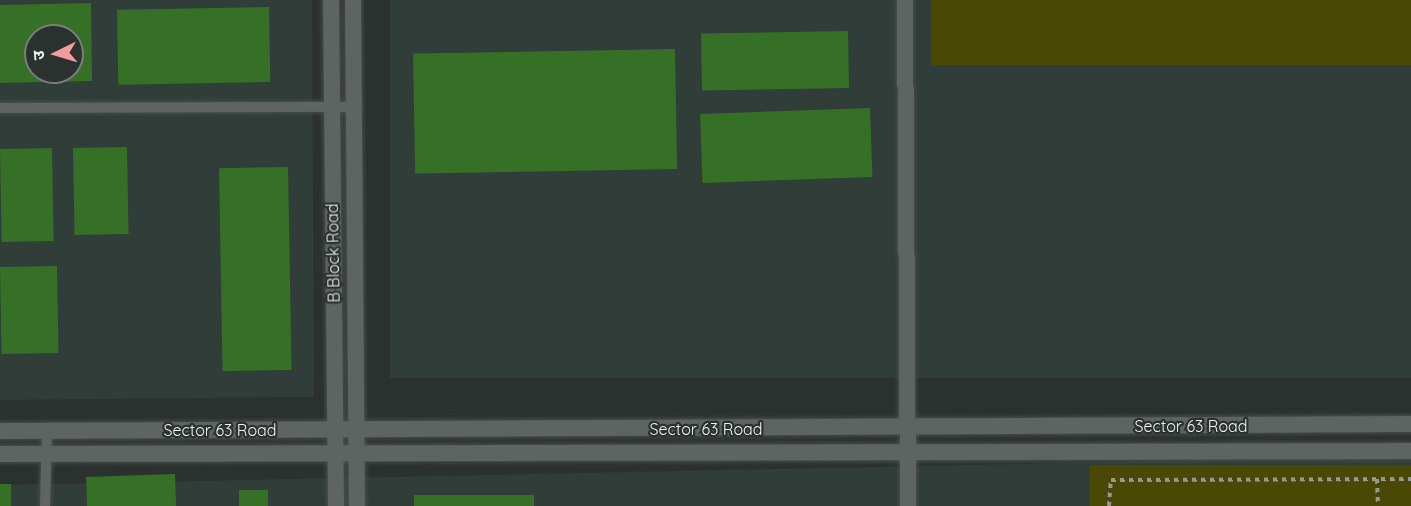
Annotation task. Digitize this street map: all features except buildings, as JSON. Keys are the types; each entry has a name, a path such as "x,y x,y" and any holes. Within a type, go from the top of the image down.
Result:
{"street":[{"name":"B Block Road","path":"331,0 336,506"},
{"name":"B Block Road","path":"353,0 357,506"},
{"path":"905,0 908,506"},
{"name":"Sector 63 Road","path":"0,431 1411,424"},
{"name":"Sector 63 Road","path":"0,454 908,450 1411,451"}],"lane":[{"path":"0,108 353,107"},
{"path":"45,506 47,431"}],"path":[{"path":"1377,479 1378,506"},
{"path":"1109,506 1111,480 1411,479"}],"shaded area":[{"path":"0,0 312,0 314,397 0,400"},
{"path":"390,0 1411,0 1411,378 390,378"},
{"path":"931,0 1411,0 1411,65 931,65"},
{"path":"1411,456 1411,506 0,506 0,485"},
{"path":"1090,465 1411,465 1411,506 1090,506"}]}
